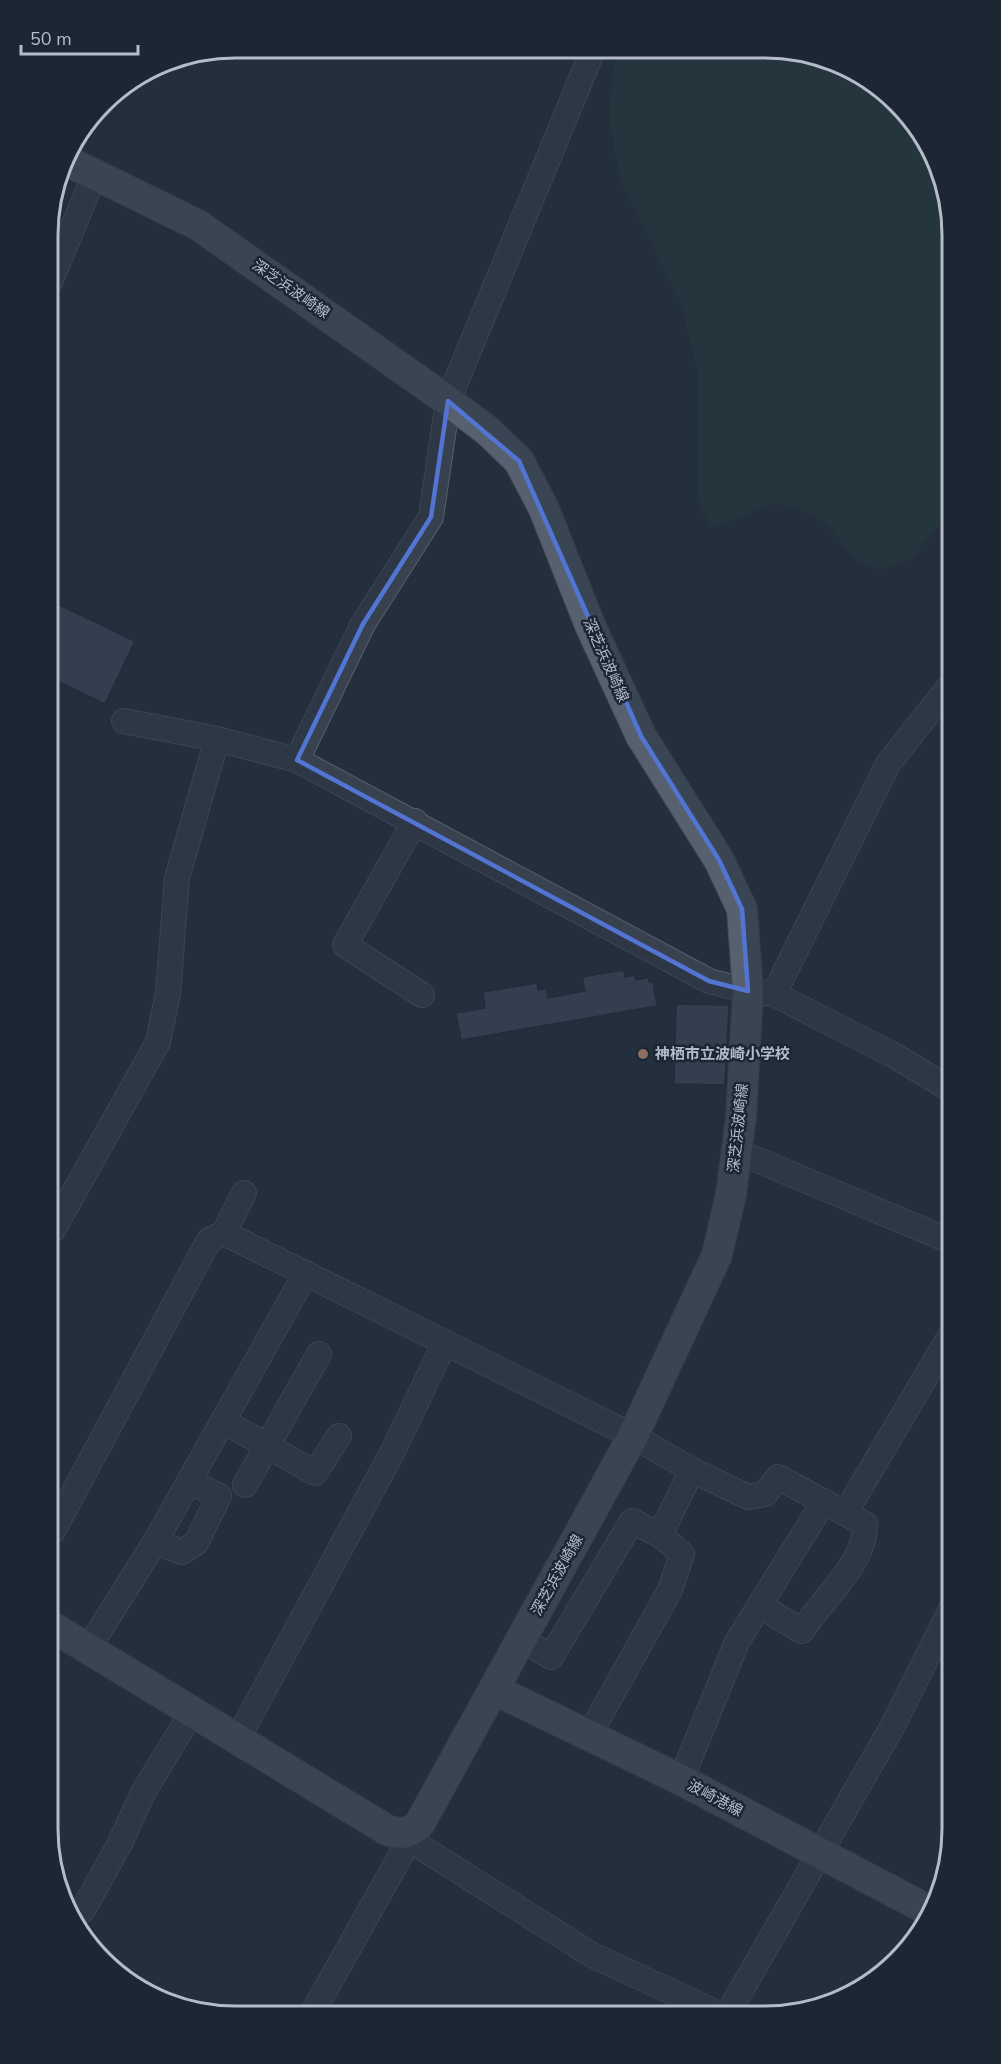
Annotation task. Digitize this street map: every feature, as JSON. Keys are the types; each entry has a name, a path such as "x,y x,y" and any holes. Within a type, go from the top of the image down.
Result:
{"main road":[{"name":"深芝浜波崎線","path":"74,164 198,225 448,401 488,431 519,461 544,509 590,625 641,736 719,860 742,909 761,993 736,1154 717,1255 633,1436 420,1823 405,1833"},
{"path":"58,1631 387,1830 405,1833"},
{"name":"波崎港線","path":"495,1690 588,1737 681,1780 924,1908"}],"street":[{"path":"297,759 363,624 431,517 448,401 589,59"},
{"path":"59,260 95,174"},
{"path":"761,993 888,764 942,696"},
{"path":"124,721 217,739 297,759 709,981 761,993 895,1056 942,1084"},
{"path":"58,1219 158,1042 168,993 177,878 217,739"},
{"path":"415,822 345,945 422,995"},
{"path":"736,1154 748,1156 942,1238"},
{"path":"58,1521 209,1240 224,1233 244,1193"},
{"path":"224,1233 633,1436 692,1470 748,1497 765,1494 778,1477 865,1524 866,1535 841,1584 814,1611 802,1631 760,1606"},
{"path":"88,1649 155,1542 306,1273"},
{"path":"237,1740 393,1451 444,1344"},
{"path":"846,1512 942,1349"},
{"path":"245,1485 319,1354"},
{"path":"223,1421 315,1473 339,1436"},
{"path":"660,1534 692,1470"},
{"path":"155,1542 182,1552 196,1543 219,1496 189,1481"},
{"path":"681,1780 737,1642 824,1501"},
{"path":"522,1640 550,1657 632,1521 660,1534 682,1554 670,1590 588,1737"},
{"path":"733,2005 891,1729 942,1627"},
{"path":"80,1912 83,1910 119,1845 144,1791 192,1712"},
{"path":"405,1833 424,1850 592,1955 700,2005"},
{"path":"318,2005 402,1853 405,1833"}],"highlighted area":[{"path":"448,401 519,461 641,736 719,860 742,909 748,991 709,981 297,760 363,624 431,517"}],"green space":[{"path":"614,59 766,59 800,62 844,77 873,95 891,110 906,128 929,168 941,212 942,235 942,521 911,559 882,569 858,562 826,524 797,507 770,504 738,519 710,527 699,503 698,375 683,308 621,180 609,119"}],"building":[{"path":"59,605 135,641 105,704 59,682"},
{"path":"624,970 625,977 635,975 636,980 648,977 649,982 653,981 657,1006 461,1040 456,1013 485,1008 483,992 537,983 538,990 546,988 548,998 585,991 582,977"},
{"path":"676,1004 729,1005 725,1085 674,1084"}],"place":[{"name":"神栖市立波崎小学校","path":"643,1054"}]}
